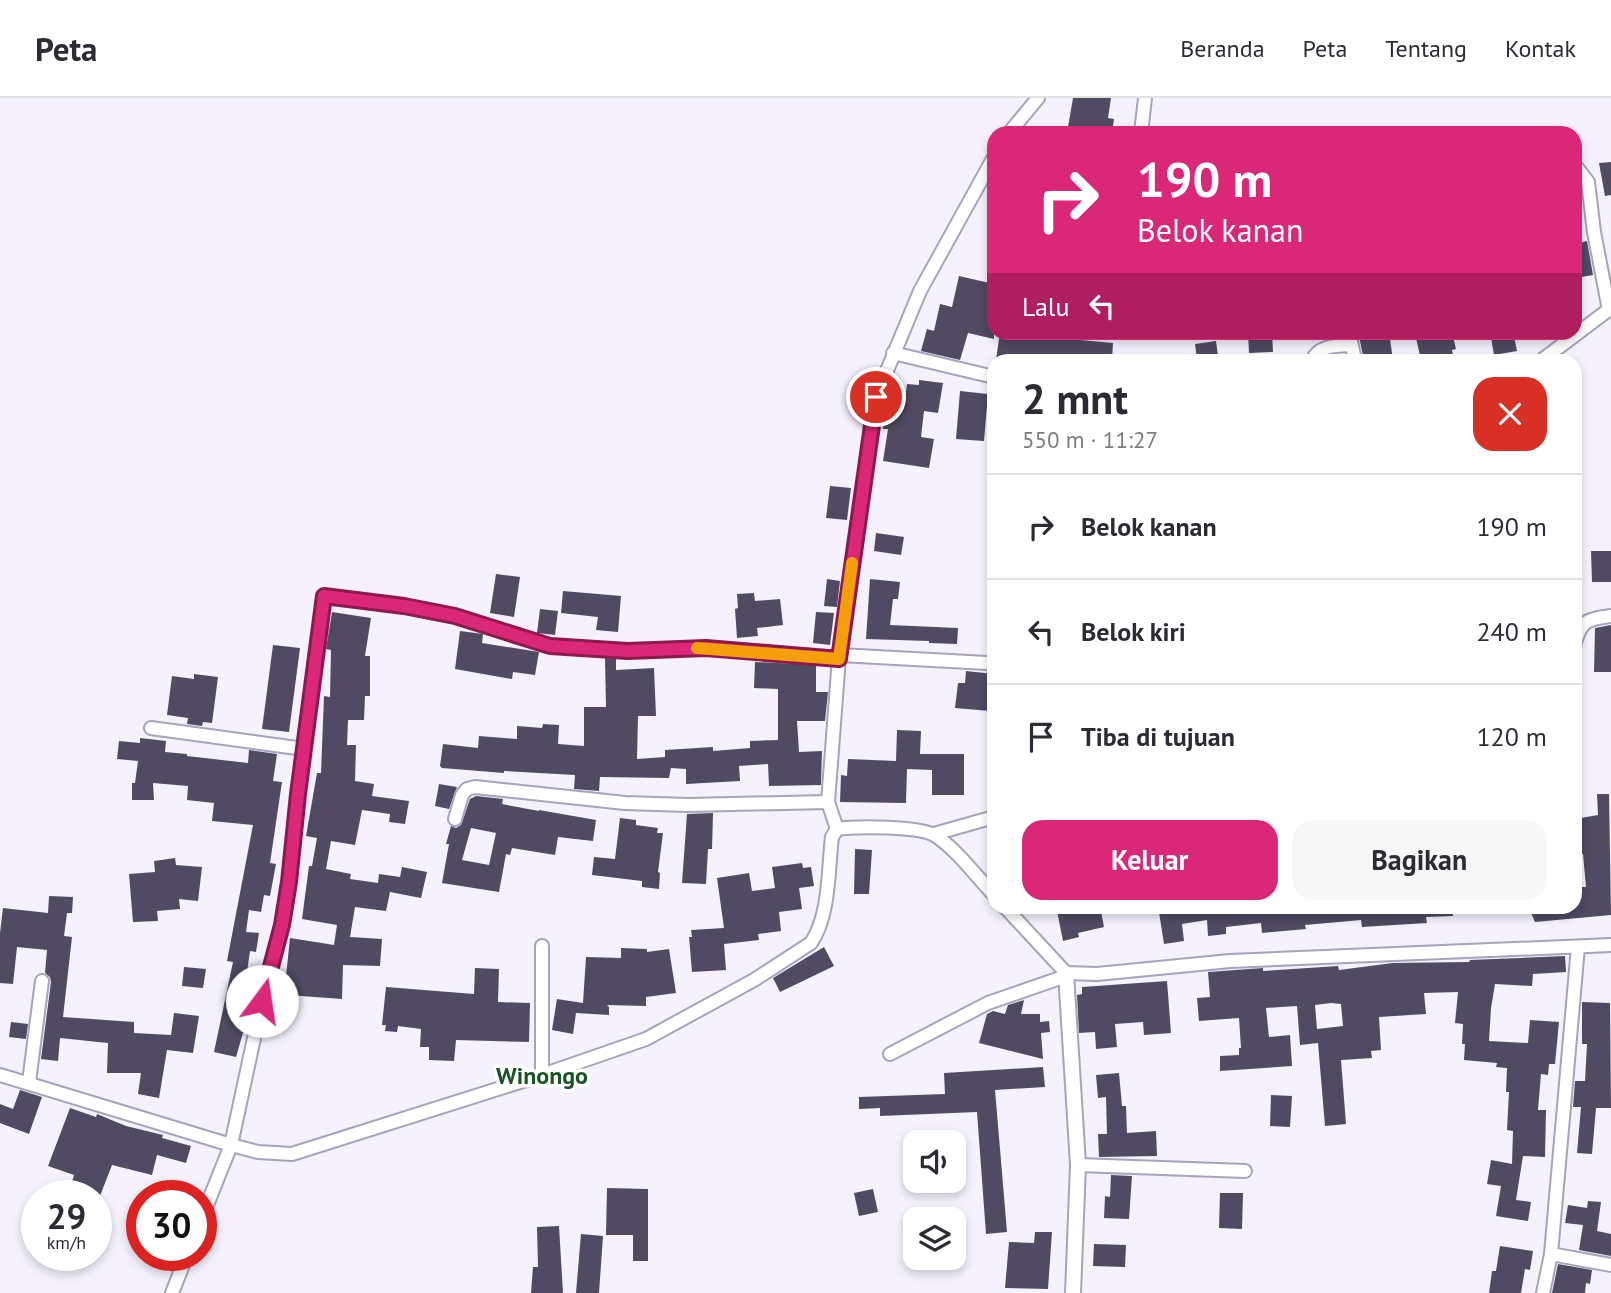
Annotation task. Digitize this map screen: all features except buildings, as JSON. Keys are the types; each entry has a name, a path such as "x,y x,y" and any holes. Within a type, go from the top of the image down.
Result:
{"street":[{"path":"1015,126 1038,98"},
{"path":"1142,126 1145,98"},
{"path":"837,829 828,802 840,657 876,397 920,291 987,170"},
{"path":"1582,174 1588,182 1594,232 1610,309 1582,330"},
{"path":"1315,354 1322,348 1347,340"},
{"path":"1550,354 1569,340"},
{"path":"893,353 987,375"},
{"path":"217,1181 231,1146 267,978 282,925 324,596 404,606 455,616 550,646 628,651 719,648 987,665"},
{"path":"1582,626 1586,621 1611,616"},
{"path":"151,728 304,749"},
{"path":"455,819 462,795 467,789 475,787 625,803 688,805 828,802"},
{"path":"934,834 987,819"},
{"path":"0,1075 231,1146 258,1153 292,1154 646,1039 754,981 811,943 815,936 821,916 831,837 837,829 850,827 919,830 934,834 987,887"},
{"path":"1011,914 1066,974 1078,1165 1073,1293"},
{"path":"890,1054 988,1003 1066,974 1097,974 1244,961 1611,945"},
{"path":"541,1075 542,946"},
{"path":"1543,1293 1551,1254 1578,947"},
{"path":"29,1082 42,981"},
{"path":"1078,1165 1245,1171"},
{"path":"1551,1254 1611,1265"},
{"path":"172,1293 181,1271"}],"slow traffic":[{"path":"697,648 839,659 852,563"}],"district":[{"name":"Winongo","path":"542,1075"}],"route":[{"path":"262,1001 282,925 289,882 324,596 404,606 455,616 531,642 572,649 628,651 706,648 839,659 876,397"}]}
